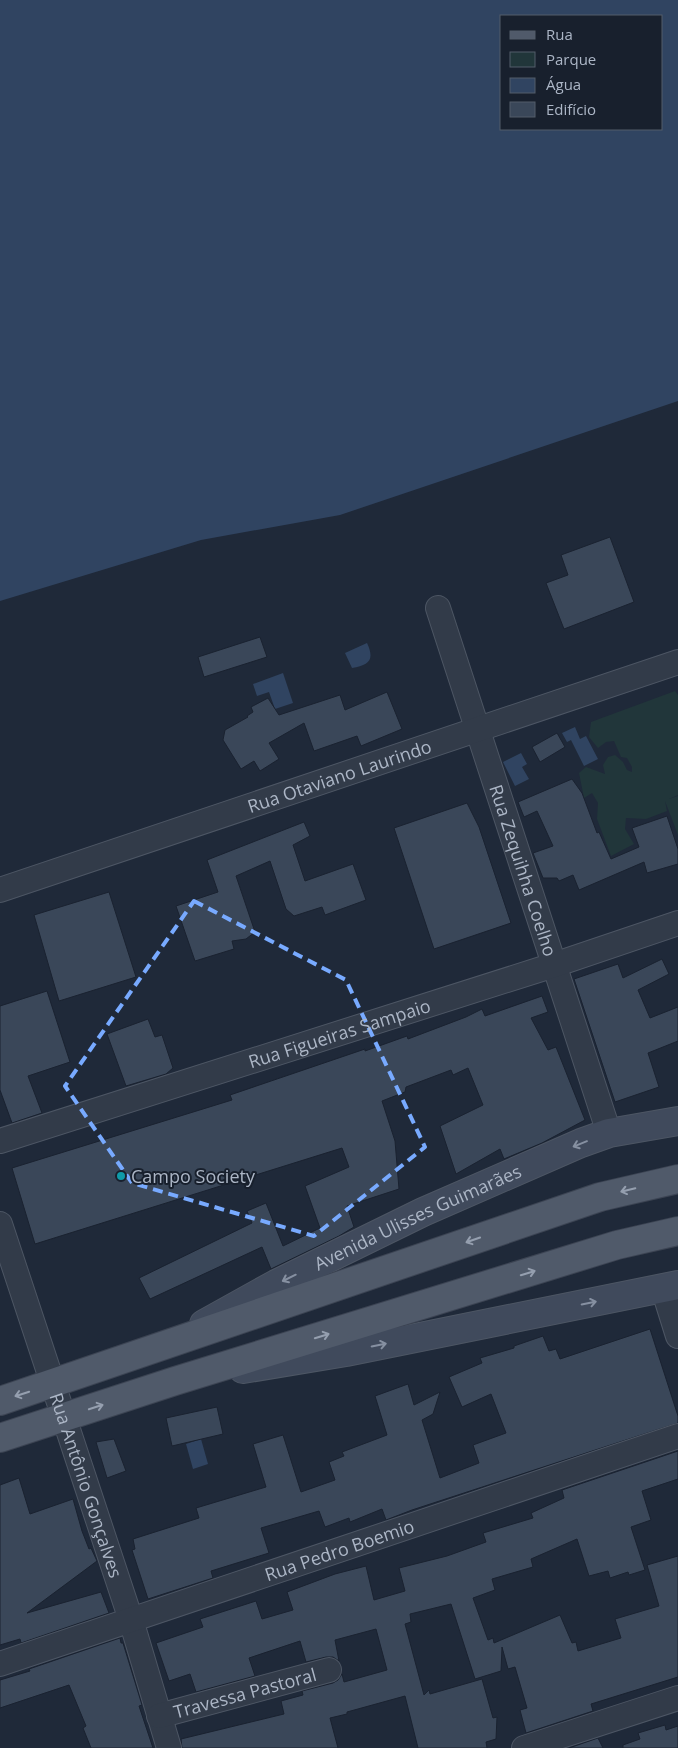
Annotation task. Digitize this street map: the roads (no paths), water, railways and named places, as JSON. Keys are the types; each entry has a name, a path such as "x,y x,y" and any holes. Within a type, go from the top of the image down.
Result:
{"main road":[{"name":"Avenida Ulisses Guimarães","path":"0,1402 600,1197 677,1183"},
{"path":"0,1438 176,1381 617,1245 678,1231"}],"street":[{"name":"Rua Zequihha Coelho","path":"438,608 609,1133"},
{"name":"Rua Otaviano Laurindo","path":"0,890 678,662"},
{"name":"Rua Figueiras Sampaio","path":"0,1141 554,965 678,923"},
{"name":"Avenida Ulisses Guimarães","path":"168,1344 276,1284 423,1212 609,1133 678,1121"},
{"name":"Rua Antônio Gonçalves","path":"0,1224 170,1748"},
{"path":"176,1381 346,1352 671,1286 678,1336"},
{"name":"Rua Pedro Boemio","path":"0,1664 678,1436"},
{"name":"Travessa Pastoral","path":"159,1716 330,1670"},
{"path":"524,1748 678,1698"}],"water":[{"path":"0,0 678,0 678,401 340,515 201,540 0,601"},
{"path":"367,643 370,654 369,661 352,668 345,653"},
{"path":"283,673 293,703 275,709 269,692 257,696 253,684"},
{"path":"575,727 580,739 586,736 598,759 584,766 571,740 567,742 562,733"},
{"path":"521,753 527,764 522,767 529,779 515,786 503,762"},
{"path":"201,1439 208,1464 193,1469 186,1444"}],"place":[{"name":"Campo Society","path":"121,1176"}]}
